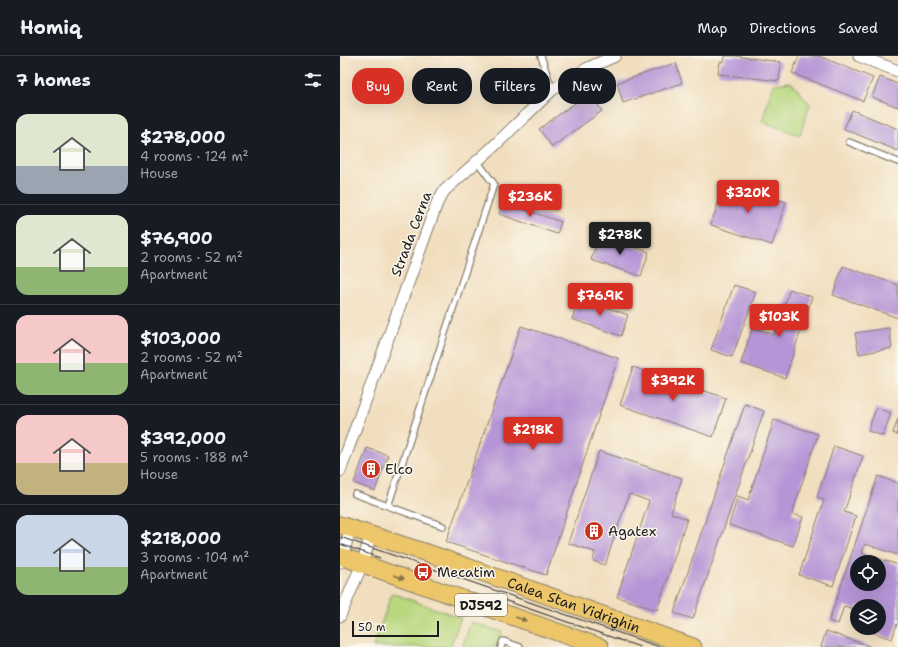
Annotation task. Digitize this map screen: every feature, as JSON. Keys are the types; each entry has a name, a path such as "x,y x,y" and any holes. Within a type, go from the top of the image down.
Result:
{"main road":[{"name":"Calea Stan Vidrighin","path":"346,526 693,647"},
{"name":"DJ592","path":"341,558 600,647"}],"street":[{"name":"Strada Cerna","path":"340,471 437,202 444,191 552,90 588,68 615,56"},
{"path":"859,56 898,71"},
{"path":"341,558 346,526"},
{"path":"340,616 362,564 371,535"}],"lane":[{"path":"541,56 552,90"},
{"path":"848,142 898,162"},
{"path":"388,506 494,184 477,161"},
{"path":"355,494 443,526"},
{"path":"501,647 503,641 520,647"}],"green space":[{"path":"791,82 810,104 800,135 762,122 773,84"},
{"path":"392,593 461,618 450,647 373,647"},
{"path":"471,622 502,632 497,647 462,647"}],"building":[{"path":"725,56 781,62 779,81 718,74 720,62 724,62"},
{"path":"799,56 819,56 873,78 863,101 792,73"},
{"path":"676,63 682,83 623,103 617,83"},
{"path":"880,77 898,84 898,107 872,97"},
{"path":"574,104 597,104 602,111 552,147 539,129"},
{"path":"852,110 898,129 898,151 844,129"},
{"path":"725,182 786,202 772,245 711,225"},
{"path":"503,202 561,222 557,234 499,214"},
{"path":"599,236 649,252 641,276 591,260"},
{"path":"843,266 898,285 898,318 833,295"},
{"path":"734,285 756,292 732,357 711,350"},
{"path":"790,289 812,297 785,378 741,363 753,327 774,335"},
{"path":"580,298 628,315 621,336 572,319"},
{"path":"521,326 618,358 546,575 446,542"},
{"path":"889,328 892,348 859,354 855,333"},
{"path":"633,367 726,398 713,437 620,405"},
{"path":"745,404 764,411 693,619 674,613"},
{"path":"876,408 891,413 883,436 868,431"},
{"path":"898,419 898,435 893,433"},
{"path":"774,420 818,434 792,514 803,517 793,546 729,525 738,496 748,500"},
{"path":"834,446 863,456 844,512 856,516 833,586 799,575 824,500 817,497"},
{"name":"Elco","path":"367,448 388,455 375,491 354,483"},
{"name":"Agatex","path":"599,451 682,478 671,513 687,519 657,610 617,597 649,501 629,494 605,565 593,561 595,552 568,543"},
{"path":"878,476 898,483 898,555 865,544 862,553 868,555 851,555"},
{"path":"850,559 850,591 886,591 886,561 898,565 898,624 892,639 880,635 886,635 886,599 850,599 850,608 844,606 838,624 829,621"},
{"path":"826,631 872,647 821,647"}],"tram line":[{"path":"340,537 660,647"},
{"path":"340,544 380,558"},
{"path":"495,597 640,647"}],"place":[{"name":"Elco","path":"371,469"},
{"name":"Agatex","path":"594,531"},
{"name":"Mecatim","path":"423,572"}]}
